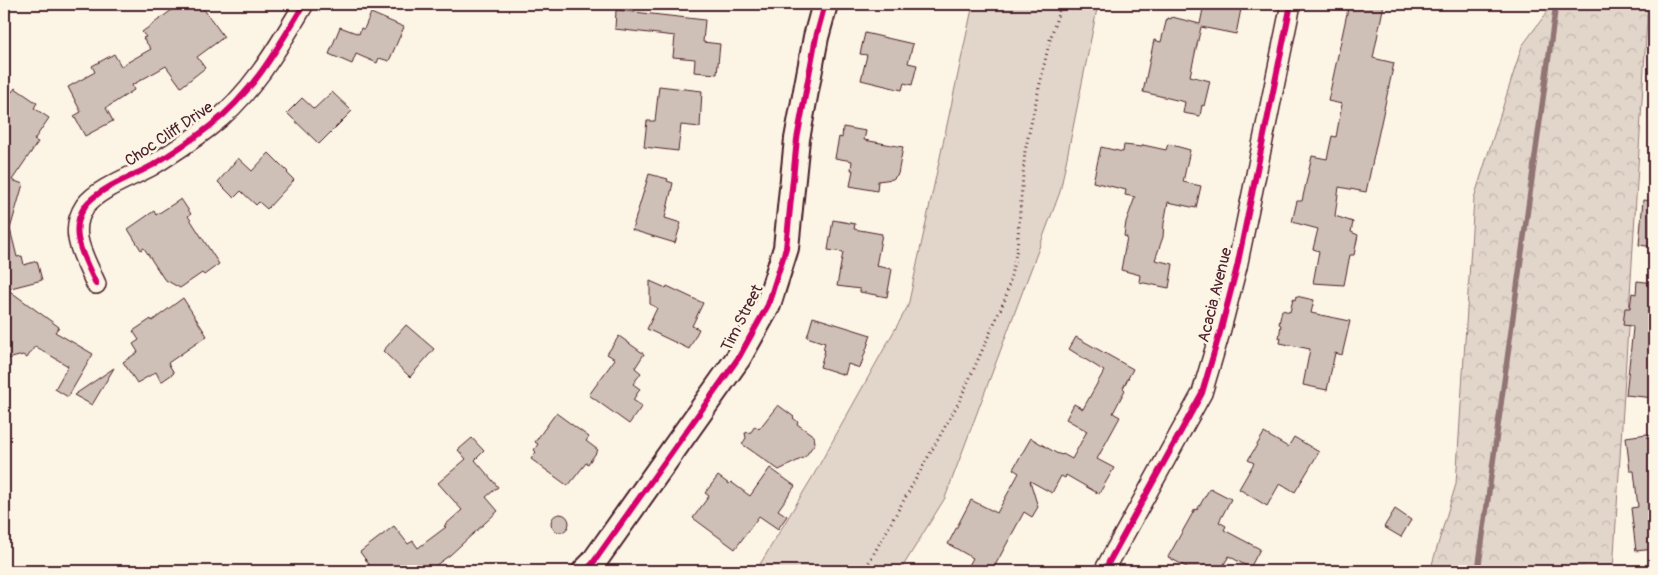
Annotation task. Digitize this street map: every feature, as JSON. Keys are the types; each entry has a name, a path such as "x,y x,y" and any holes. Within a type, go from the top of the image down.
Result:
{"street":[{"name":"Choc Cliff Drive","path":"96,284 77,240 78,220 86,205 99,193 154,164 194,137 240,100 279,45 304,4"},
{"name":"Tim Street","path":"585,571 593,563 739,357 768,305 786,248 797,139 816,37 825,4"},
{"name":"Acacia Avenue","path":"1104,571 1202,392 1222,329 1237,267 1291,4"}],"path":[{"path":"864,571 959,402 1006,297 1017,249 1025,150 1061,4"}],"green space":[{"path":"973,4 1098,4 1060,192 945,498 900,571 756,571 813,476 908,306"},
{"path":"1553,4 1648,4 1613,571 1430,571 1456,484 1474,198 1522,46"}],"building":[{"path":"180,4 200,4 224,37 197,57 205,68 181,87 166,66 132,85 134,90 106,108 113,121 85,136 74,116 81,112 68,87 95,72 92,66 114,54 121,66 151,49 143,38 146,37 142,32"},
{"path":"1204,4 1242,4 1236,34 1201,27 1190,76 1210,81 1200,116 1183,113 1185,102 1143,92 1154,40 1161,42 1167,18 1171,19 1172,17 1200,24"},
{"path":"1349,4 1384,4 1373,58 1394,63 1366,192 1339,187 1335,216 1353,222 1351,232 1358,235 1354,255 1350,255 1344,285 1313,283 1319,251 1313,249 1318,229 1292,222 1297,201 1302,201 1312,156 1327,159 1332,136 1336,137 1342,104 1328,101"},
{"path":"616,10 705,20 703,42 720,44 717,74 694,72 695,59 673,57 675,36 615,29"},
{"path":"371,13 404,27 389,61 379,58 377,63 356,54 352,64 329,54 340,27 359,34 361,28 364,29"},
{"path":"865,33 913,44 908,63 917,65 912,85 904,83 902,90 861,80 867,55 860,54"},
{"path":"4,86 12,92 15,88 37,103 34,108 49,118 34,140 38,142 12,180 23,184 10,229 17,257 22,256 24,265 37,261 42,280 7,289 59,327 55,332 93,354 68,397 55,389 68,366 35,346 27,358 23,355 4,360"},
{"path":"659,86 702,91 700,127 681,125 678,151 644,147 647,121 655,121"},
{"path":"332,92 352,111 319,144 287,113 302,98 314,109"},
{"path":"843,127 866,131 864,140 903,147 898,174 893,179 878,181 877,191 850,186 853,170 851,170 852,161 835,158 839,137 842,138"},
{"path":"1168,144 1190,150 1183,182 1201,186 1196,208 1168,202 1163,237 1155,260 1173,264 1169,288 1139,282 1140,275 1121,270 1127,237 1124,236 1126,222 1135,197 1125,195 1126,190 1093,182 1101,147 1123,152 1124,145 1142,147 1143,145 1166,150"},
{"path":"269,153 294,180 267,209 259,202 256,205 241,191 234,198 218,182 238,158 252,171"},
{"path":"649,174 668,179 667,181 673,183 665,218 681,223 675,243 632,230"},
{"path":"181,199 191,214 188,216 219,264 204,275 202,273 180,288 164,279 144,248 141,250 128,229 154,211 156,215"},
{"path":"1643,200 1654,201 1654,247 1639,245"},
{"path":"833,220 855,224 854,229 882,234 876,266 892,269 887,297 860,292 860,289 837,286 843,252 828,250"},
{"path":"650,281 666,288 667,286 703,303 692,326 699,329 689,349 647,329 657,308 650,304"},
{"path":"1637,281 1654,283 1654,398 1626,395 1633,328 1632,326 1623,325 1625,308 1630,308 1632,293 1636,294"},
{"path":"1296,296 1314,300 1311,313 1350,321 1342,355 1335,353 1327,390 1303,385 1310,349 1280,343 1281,325 1279,324 1282,310 1290,312 1293,299 1295,300"},
{"path":"183,298 207,336 168,363 174,373 161,382 156,372 137,383 123,362 138,352 133,344 139,340 133,331 151,319 152,321"},
{"path":"813,317 871,335 860,368 848,364 845,375 820,367 825,343 807,337"},
{"path":"406,325 434,349 410,377 383,351"},
{"path":"619,336 644,354 635,368 641,373 633,384 640,389 633,400 642,406 629,424 589,395 615,359 607,354"},
{"path":"1076,337 1133,369 1113,413 1120,417 1097,459 1114,468 1099,494 1066,475 1065,478 1061,476 1052,493 1030,481 1038,507 1032,517 1024,512 992,571 966,571 973,558 948,544 971,500 997,513 1019,473 1013,469 1031,438 1056,453 1063,454 1072,459 1087,431 1066,419 1074,404 1083,409 1104,371 1069,349"},
{"path":"114,368 92,405 74,395"},
{"path":"778,405 794,417 798,422 797,424 814,436 815,443 805,457 779,470 742,444 746,438 745,433 751,432 755,426 759,429"},
{"path":"556,413 589,437 586,441 598,450 568,486 531,459 536,452 534,450 538,444 535,442"},
{"path":"1264,433 1288,447 1294,437 1319,452 1295,492 1280,483 1267,506 1239,489 1254,463 1248,460"},
{"path":"1654,433 1654,549 1636,551 1631,508 1638,507 1634,471 1630,471 1626,437"},
{"path":"472,438 484,451 475,460 498,487 486,497 498,511 450,555 428,571 374,571 360,552 394,526 408,544 413,541 418,548 446,527 444,526 462,510 438,483 466,459 458,450"},
{"path":"770,468 795,486 778,510 787,516 778,529 759,516 735,549 693,518 709,496 705,493 718,476 729,484 731,482 750,496"},
{"path":"1210,488 1231,499 1219,522 1226,526 1224,530 1260,549 1250,568 1229,556 1220,571 1194,571 1168,557 1195,509 1197,510"},
{"path":"1395,509 1411,520 1401,537 1384,527"},
{"path":"560,514 566,517 569,523 566,529 560,532 554,529 551,523 554,517"}],"waterway":[{"path":"1478,571 1556,4"}],"cycle path":[{"path":"96,284 83,255 78,236 80,216 85,206 107,188 153,165 175,151 225,114 263,70 304,4"},
{"path":"585,571 593,563 739,357 768,305 786,248 797,139 816,37 825,4"},
{"path":"1104,571 1202,393 1237,267 1291,4"}]}
